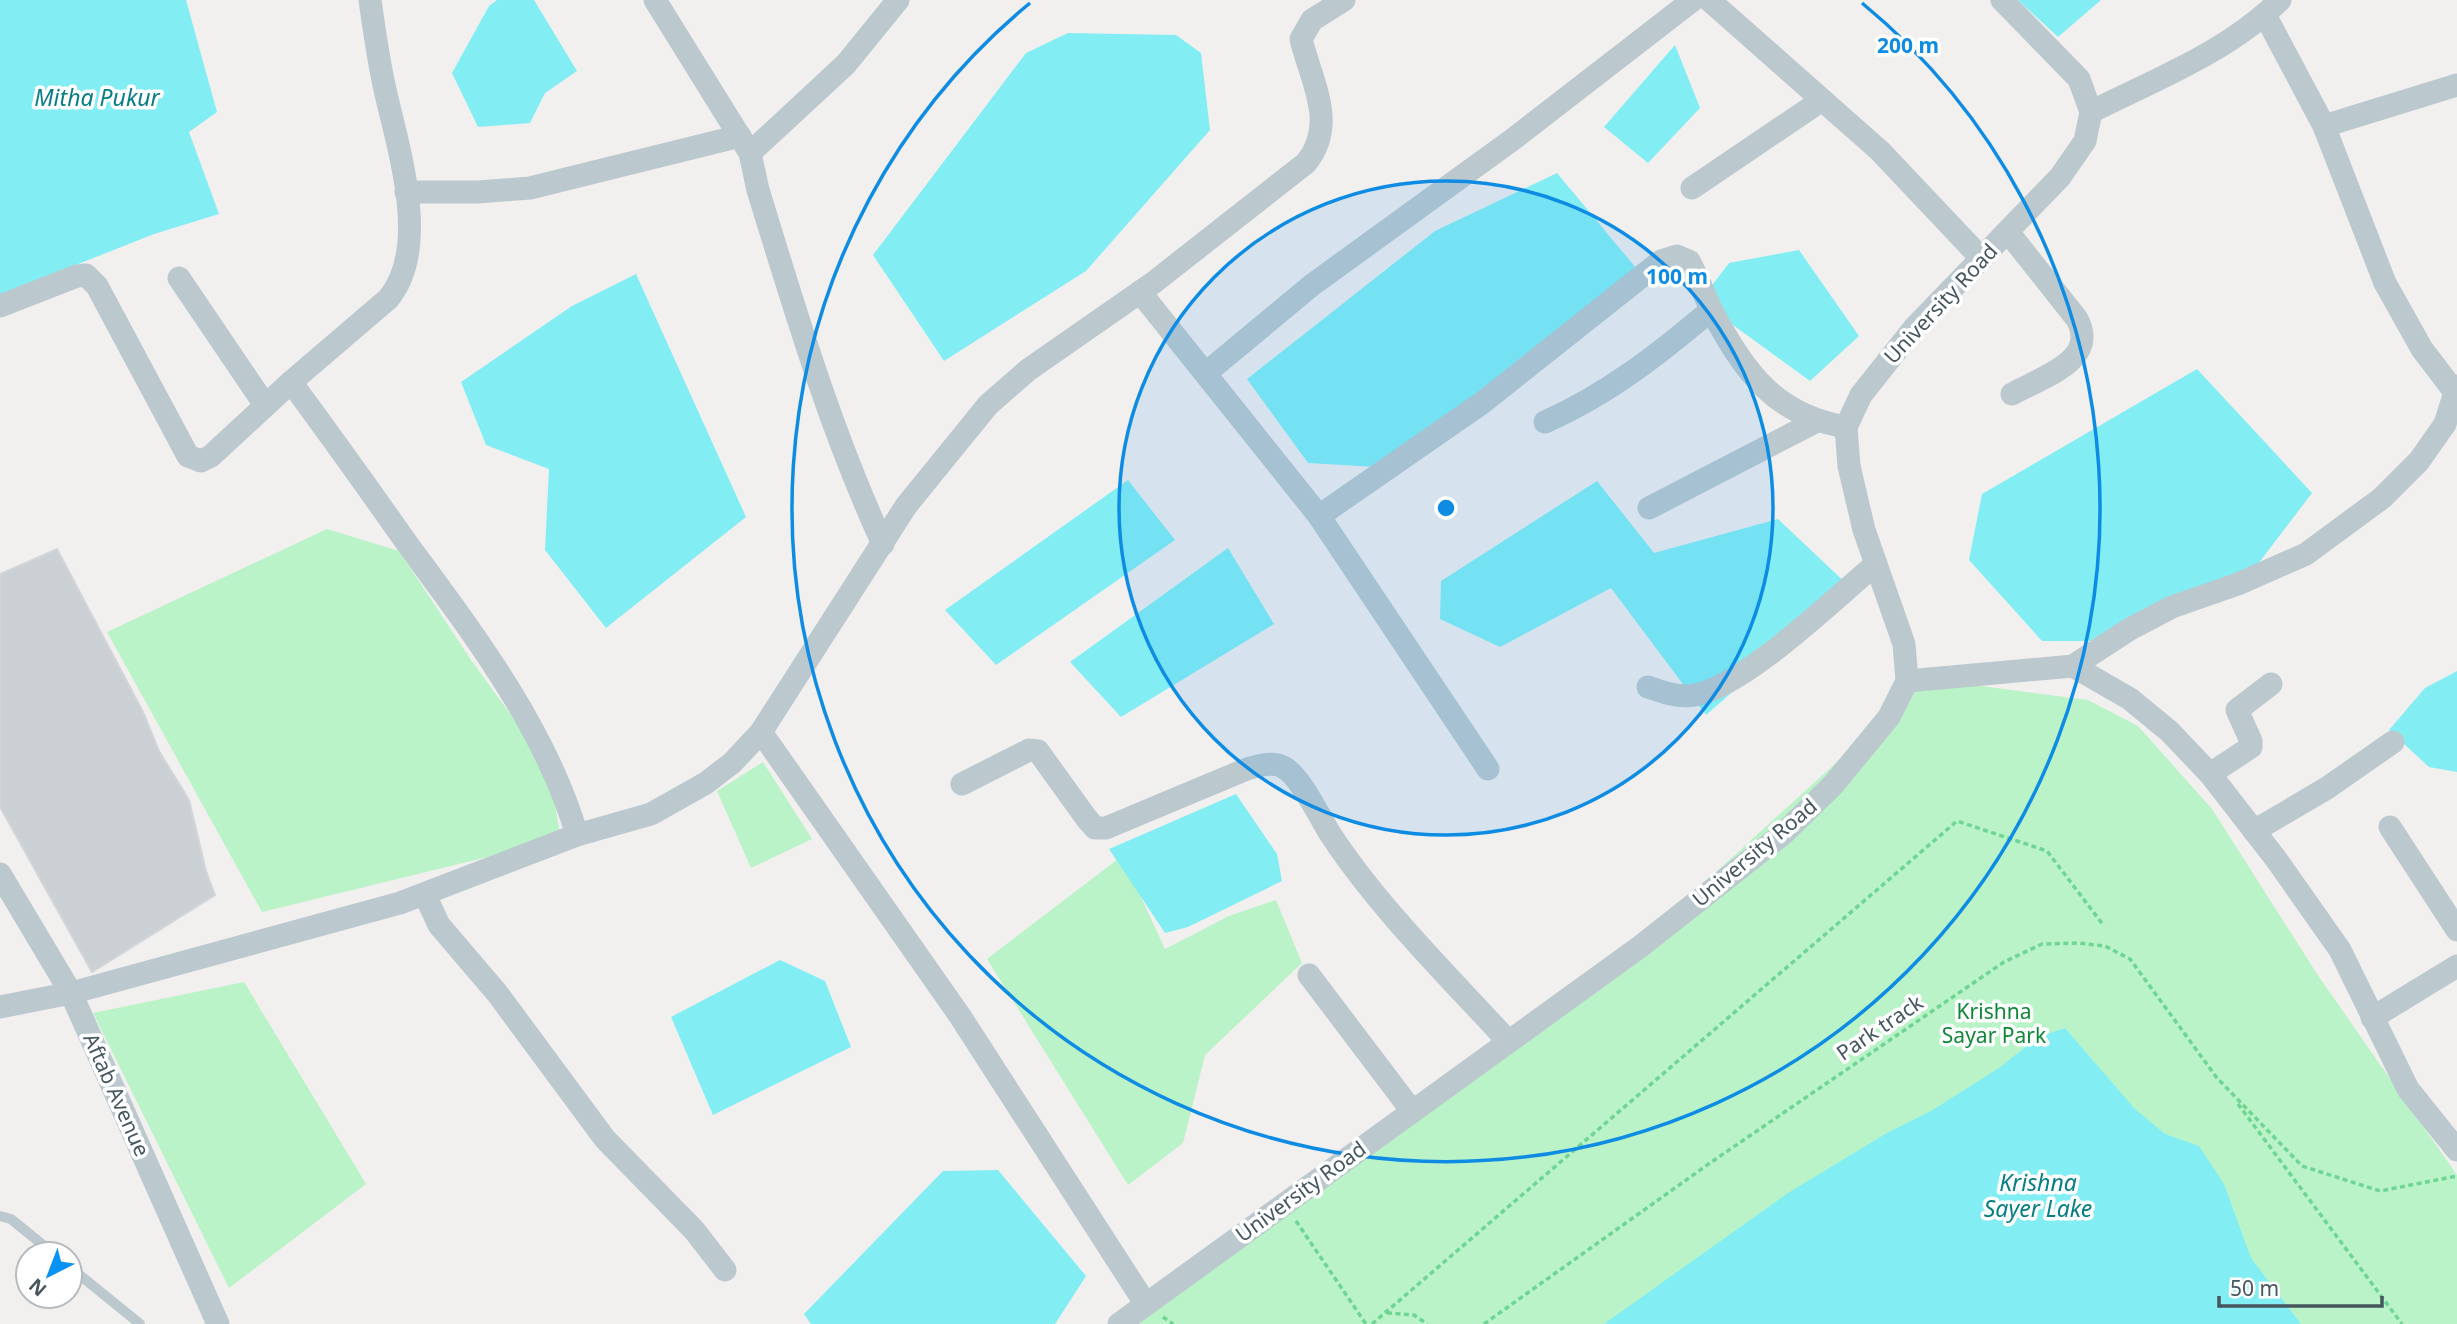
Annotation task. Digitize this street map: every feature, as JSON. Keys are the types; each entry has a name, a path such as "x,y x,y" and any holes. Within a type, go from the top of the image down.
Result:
{"street":[{"path":"0,306 76,276 86,275 92,280 188,456 201,461 211,456 265,405 388,299 400,285 406,268 409,225 406,192 370,0"},
{"path":"655,0 745,145 829,415 850,473 883,544"},
{"path":"406,192 478,192 530,188 745,145 846,64 898,0"},
{"path":"0,1007 71,993 425,895 577,835 651,814 681,799 732,762 761,733 929,476 988,405 1028,370 1140,292 1295,175 1317,150 1322,125 1318,88 1301,39 1312,20 1345,0"},
{"path":"1206,373 1312,285 1512,140 1693,0"},
{"path":"1709,0 1880,151 1982,259"},
{"path":"1907,681 2073,666 2130,629 2172,607 2238,584 2306,554 2382,498 2419,461 2445,424 2455,388 2422,349 2385,283 2324,126 2273,7 2213,51 2091,112 2079,79 2003,0"},
{"path":"2324,126 2457,85"},
{"path":"1692,188 1822,100"},
{"name":"University Road","path":"1119,1324 1284,1206 1507,1040 1641,946 1783,834 1833,785 1889,717 1907,681 1904,644 1864,530 1849,466 1846,427 1861,395 1915,327 2060,177 2085,141 2091,112"},
{"path":"2008,232 2084,333 2082,347 2071,361 2012,394"},
{"path":"1319,516 1482,403 1661,261 1677,256 1689,261 1711,310 1739,358 1767,391 1815,422 1846,427"},
{"path":"179,278 265,405"},
{"path":"1140,292 1319,516 1488,769"},
{"path":"1545,422 1615,386 1650,362 1711,310"},
{"path":"291,382 447,596 487,656 552,762 577,835"},
{"path":"1649,508 1815,422"},
{"path":"1648,687 1667,694 1693,696 1722,687 1757,663 1876,564"},
{"path":"2073,666 2130,699 2169,731 2210,774 2340,950 2408,1089 2457,1150"},
{"path":"2210,774 2251,747 2238,710 2271,684"},
{"path":"761,733 960,1016 1145,1303"},
{"path":"2253,831 2327,788 2393,742"},
{"path":"962,784 1029,750 1038,751 1087,820 1096,828 1106,828 1247,769 1270,764 1283,767 1294,776 1338,845 1404,926 1507,1040"},
{"path":"2390,827 2457,930"},
{"name":"Aftab Avenue","path":"0,874 71,993 218,1324"},
{"path":"425,895 446,934 497,993 604,1139 694,1230 725,1270"},
{"path":"2372,1018 2457,965"},
{"path":"1309,975 1412,1111"}],"lane":[{"path":"0,1216 11,1219 37,1240"},
{"path":"84,1278 140,1324"}],"path":[{"path":"1372,1324 1957,821 2047,851 2104,926"},
{"name":"Park track","path":"1484,1324 1710,1163 1993,970 2042,944 2078,943 2105,946 2130,959 2228,1090 2302,1166 2380,1191 2457,1176"},
{"path":"2202,1056 2402,1324"},
{"path":"1284,1206 1366,1324 1386,1313 1415,1315 1427,1324"}],"green space":[{"path":"327,529 399,551 471,660 548,766 561,839 262,912 107,632"},
{"name":"Krishna Sayar Park","path":"1928,679 2088,700 2138,726 2212,809 2317,974 2457,1175 2457,1324 1119,1324 1613,966"},
{"path":"763,762 812,839 751,868 717,791"},
{"path":"1122,856 1165,949 1229,916 1276,900 1302,963 1205,1055 1183,1143 1128,1185 987,959"},
{"path":"244,982 366,1184 229,1288 93,1013"}],"water":[{"name":"Mitha Pukur","path":"0,0 186,0 217,112 189,132 219,214 154,234 0,295"},
{"path":"497,0 534,0 577,71 545,93 530,123 478,127 452,73 489,6"},
{"path":"2018,0 2101,0 2058,37"},
{"path":"1068,33 1176,35 1201,53 1210,130 1086,271 944,361 873,255 1026,53"},
{"path":"1675,45 1700,108 1648,163 1604,127"},
{"path":"1557,173 1641,274 1377,467 1308,463 1247,379 1435,231"},
{"path":"1799,250 1859,336 1810,381 1700,301 1729,263"},
{"path":"636,274 746,517 606,628 545,550 549,469 486,445 461,382 572,306"},
{"path":"2197,369 2312,493 2258,564 2115,641 2042,641 1969,560 1982,494"},
{"path":"1128,480 1175,540 996,665 945,610"},
{"path":"1597,481 1654,553 1778,519 1851,588 1706,715 1611,588 1500,647 1440,619 1441,581"},
{"path":"1228,548 1274,624 1121,717 1070,662"},
{"path":"2457,671 2457,772 2429,767 2389,730 2425,688"},
{"path":"1236,794 1277,854 1282,881 1188,927 1165,933 1109,849"},
{"path":"780,960 825,981 851,1047 713,1115 671,1017"},
{"name":"Krishna Sayer Lake","path":"2065,1028 2135,1109 2165,1134 2199,1146 2224,1184 2251,1258 2301,1324 1604,1324 1788,1193 1887,1133 1931,1111 1999,1068 2038,1037"},
{"path":"998,1170 1086,1276 1055,1324 811,1324 804,1314 943,1171"}],"building":[{"path":"57,549 143,712 159,751 189,800 206,871 215,895 92,972 0,807 0,574"}]}
